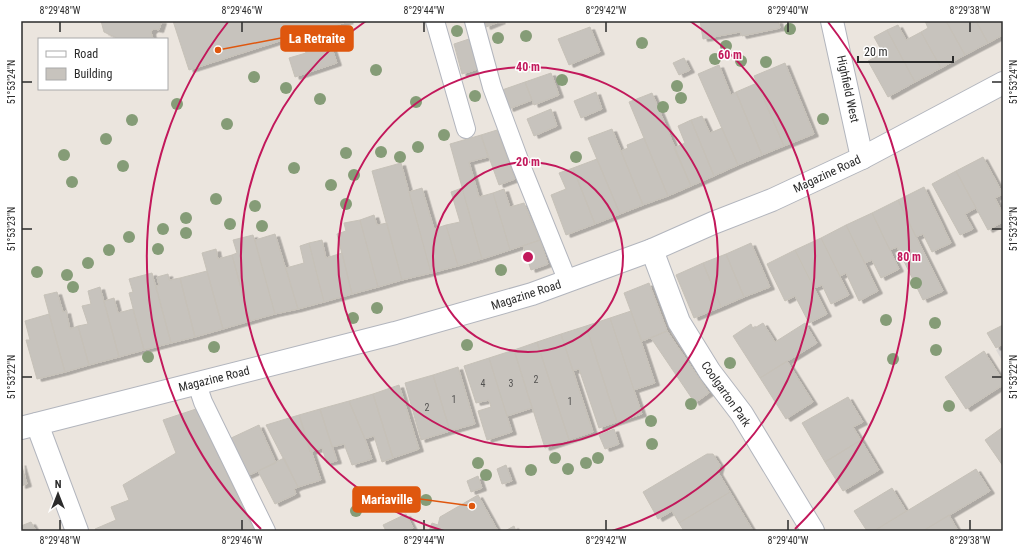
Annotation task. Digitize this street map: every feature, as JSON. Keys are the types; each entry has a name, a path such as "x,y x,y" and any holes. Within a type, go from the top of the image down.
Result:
{"main road":[{"name":"Highfield West","path":"832,21 862,158"},
{"name":"Magazine Road","path":"29,426 395,333 532,294 568,282 652,250 712,223 772,200 862,158 1003,83"},
{"name":"Coolgarton Park","path":"652,250 679,322 710,372 742,414 814,531"},
{"path":"29,426 77,531"}],"lane":[{"path":"435,21 466,129"},
{"path":"474,21 492,87 522,168 568,282"},
{"path":"197,384 203,402 266,531"}],"shaded area":[{"path":"1003,346 1003,362 996,350"}],"building":[{"path":"101,21 162,21 159,30 154,29 151,32 153,38 117,38 104,32"},
{"path":"173,21 349,21 320,30 323,39 313,42 315,47 330,42 337,63 295,77 289,58 306,53 302,43 292,46 289,38 189,70"},
{"path":"484,21 501,21 486,27"},
{"path":"700,21 778,21 780,28 742,36 740,32 703,39"},
{"path":"925,21 946,21 965,55 941,68 921,32 928,28"},
{"path":"946,21 976,21 988,43 965,55"},
{"path":"976,21 1003,21 1003,35 988,43"},
{"path":"898,25 906,40 921,32 941,68 915,82 887,30"},
{"path":"590,27 600,52 569,65 558,39"},
{"path":"887,30 915,82 888,97 868,61 883,53 874,37"},
{"path":"469,39 478,69 462,74 454,44"},
{"path":"684,58 690,70 679,75 673,63"},
{"path":"785,63 814,134 784,146 754,76"},
{"path":"719,65 731,95 736,92 762,155 738,165 698,74"},
{"path":"551,73 559,95 534,105 525,82"},
{"path":"525,82 532,100 509,109 502,90"},
{"path":"757,83 784,146 762,155 736,92"},
{"path":"596,92 602,109 581,118 574,101"},
{"path":"652,93 691,186 668,196 629,102"},
{"path":"551,109 557,126 534,136 527,119"},
{"path":"702,116 710,133 722,128 738,165 714,176 691,120"},
{"path":"691,120 714,176 691,186 674,148 685,143 678,126"},
{"path":"612,129 643,205 620,214 588,138"},
{"path":"497,130 515,179 499,185 481,135"},
{"path":"481,135 488,157 469,162 479,197 493,193 510,250 482,259 450,144"},
{"path":"644,138 668,196 643,205 621,151 628,148 627,145"},
{"path":"983,157 1003,194 995,198 1003,214 1003,222 988,230 956,171"},
{"path":"597,159 620,214 595,224 573,168"},
{"path":"401,163 431,273 402,280 372,171"},
{"path":"573,168 595,224 566,235 551,195 566,189 559,173"},
{"path":"956,171 976,208 965,214 973,229 960,235 932,184"},
{"path":"924,187 951,243 932,252 923,234 916,237 898,200"},
{"path":"422,188 434,229 446,225 458,266 431,273 409,192"},
{"path":"462,188 482,259 458,266 446,225 460,222 451,192"},
{"path":"504,189 510,207 524,203 540,240 510,250 493,193"},
{"path":"898,200 943,291 923,300 897,247 890,250 872,213"},
{"path":"872,213 899,269 881,278 872,260 865,263 846,225"},
{"path":"374,215 377,225 387,223 402,280 378,287 360,220"},
{"path":"360,220 378,287 352,294 337,234 346,231 344,223"},
{"path":"846,225 878,291 859,301 846,273 840,276 821,238"},
{"path":"275,234 298,309 275,314 255,240"},
{"path":"253,235 275,314 250,321 232,255 237,253 233,240"},
{"path":"821,238 849,295 831,304 822,285 814,288 795,250"},
{"path":"322,240 326,258 342,253 352,294 324,302 309,243"},
{"path":"540,240 548,264 531,270 523,246"},
{"path":"309,243 324,302 298,309 286,268 304,263 300,246"},
{"path":"751,243 770,287 744,297 726,254"},
{"path":"216,249 218,259 232,255 250,321 223,329 202,253"},
{"path":"795,250 827,314 809,323 795,296 785,301 767,264"},
{"path":"726,254 744,297 721,307 703,263"},
{"path":"703,263 721,307 694,318 676,275"},
{"path":"207,271 223,329 195,337 180,278"},
{"path":"152,273 171,343 144,350 129,293 133,292 129,279"},
{"path":"168,274 169,280 180,278 195,337 171,343 156,286 159,285 157,277"},
{"path":"649,283 667,331 642,341 624,293"},
{"path":"100,287 119,357 89,365 78,326 88,324 82,306 91,304 88,291"},
{"path":"57,292 63,312 66,311 70,329 78,326 89,365 65,372 44,295"},
{"path":"114,298 118,313 133,309 144,350 119,357 104,301"},
{"path":"631,311 655,383 634,390 610,318"},
{"path":"49,314 65,372 37,379 26,340 30,340 25,321"},
{"path":"610,318 642,414 617,422 586,326"},
{"path":"763,323 775,342 805,323 817,343 760,378 733,336 751,324 753,329"},
{"path":"1003,325 1003,344 996,348 987,333"},
{"path":"586,326 617,422 599,428 579,369 573,371 561,334"},
{"path":"667,331 709,393 695,403 651,338"},
{"path":"561,334 593,432 569,440 537,342"},
{"path":"537,342 569,440 545,448 514,350"},
{"path":"514,350 532,408 507,416 489,358"},
{"path":"984,351 1003,381 1003,385 966,409 945,377"},
{"path":"489,358 512,432 487,440 478,411 491,407 489,400 476,403 464,366"},
{"path":"787,361 813,402 786,419 760,378"},
{"path":"458,367 475,424 450,431 433,375"},
{"path":"433,375 450,431 421,440 405,383"},
{"path":"399,385 419,449 393,458 373,394"},
{"path":"373,394 393,458 382,462 374,436 365,439 349,401"},
{"path":"848,397 863,422 853,427 861,440 825,462 802,423"},
{"path":"349,401 372,459 352,465 344,444 332,447 320,409"},
{"path":"196,409 254,531 172,531 171,529 168,531 96,531 95,529 116,520 111,507 129,500 123,485 176,453 163,420"},
{"path":"320,409 337,461 327,463 322,448 310,452 299,415"},
{"path":"299,415 321,480 298,487 266,425"},
{"path":"259,425 276,463 247,476 229,439"},
{"path":"1003,427 1003,466 985,440"},
{"path":"614,429 619,444 605,449 599,435"},
{"path":"861,440 879,470 843,491 825,462"},
{"path":"707,454 713,454 720,465 718,472 730,492 679,523 672,511 658,519 643,492"},
{"path":"284,458 298,487 294,489 296,494 275,504 258,471"},
{"path":"21,463 27,484 21,486"},
{"path":"506,465 512,481 502,484 497,469"},
{"path":"976,469 990,491 923,531 874,531"},
{"path":"478,476 482,488 471,492 467,481"},
{"path":"892,488 906,511 874,531 867,531 854,511"},
{"path":"730,492 753,531 684,531 679,523"},
{"path":"478,495 498,531 429,531 432,523 438,525 440,517"},
{"path":"406,514 413,528 406,531 386,531 383,525"},
{"path":"949,515 957,529 954,531 923,531"},
{"path":"31,522 36,531 21,531 21,526"},
{"path":"514,526 516,531 505,531"}],"place":[{"name":"La Retraite","path":"218,50"},
{"name":"Mariaville","path":"472,506"}]}
